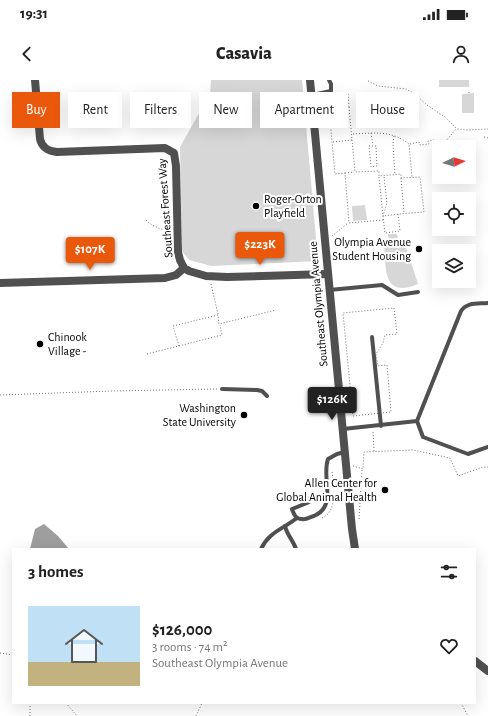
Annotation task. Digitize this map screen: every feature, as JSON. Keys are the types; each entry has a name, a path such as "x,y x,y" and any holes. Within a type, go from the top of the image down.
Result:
{"street":[{"name":"Southeast Forest Way","path":"35,80 40,139 43,147 48,150 57,152 165,148 174,153 176,162 179,256 184,268 206,276 227,277 328,274"},
{"name":"Southeast Olympia Avenue","path":"310,80 312,92"},
{"name":"Southeast Olympia Avenue","path":"315,128 344,452 355,548"},
{"path":"0,283 165,278 176,275 184,268"},
{"path":"476,662 488,671"}],"lane":[{"path":"327,92 331,91 331,84 329,80"},
{"path":"329,290 382,285 398,295 418,292"},
{"path":"488,303 471,304 465,306 461,311 417,421 423,437 468,454 486,446 488,447"},
{"path":"372,337 381,426"},
{"path":"222,389 257,390 262,391 266,396"},
{"path":"342,430 417,421"},
{"path":"310,498 310,502 292,509 294,516 304,520 324,510 327,499 326,468 328,459 344,452"},
{"path":"261,548 264,541 273,533 297,518"},
{"path":"285,526 287,534 293,541 296,548"}],"path":[{"path":"368,81 378,86 406,89 445,117 457,129 488,129"},
{"path":"348,93 355,172"},
{"path":"349,107 330,109 335,174 379,171 385,233 400,231 398,214"},
{"path":"352,134 384,132 410,144 420,142 420,145 429,144 428,141 434,140 434,143 445,142 457,129"},
{"path":"371,133 373,146 376,146 377,166 374,167"},
{"path":"394,136 393,144 395,175"},
{"path":"484,137 488,138"},
{"path":"332,142 352,140"},
{"path":"410,144 412,177"},
{"path":"373,146 369,146 371,167 374,167 375,172"},
{"path":"345,173 349,223"},
{"path":"379,176 401,174 404,214"},
{"path":"383,216 387,203 384,176"},
{"path":"383,216 424,212 420,177 401,178"},
{"path":"381,203 387,203"},
{"path":"146,220 157,228 178,234"},
{"path":"331,237 349,223 384,220"},
{"path":"146,354 222,335 210,282 206,282 206,276"},
{"path":"219,324 276,310"},
{"path":"179,346 173,326 218,315"},
{"path":"0,395 222,389"},
{"path":"373,432 374,451"},
{"path":"357,520 359,520 364,452 413,450 450,458 458,476 483,467 488,467"},
{"path":"350,465 362,469"},
{"path":"0,653 12,654"},
{"path":"30,704 30,716"},
{"path":"67,704 76,716"},
{"path":"196,716 202,704"},
{"path":"462,704 468,716"}],"shaded area":[{"name":"Roger-Orton Playfield","path":"211,80 302,80 303,92 260,92 260,128 306,128 318,261 211,266 189,260 182,251 180,147 199,113 199,128 252,128 252,92 210,92"},
{"path":"439,80 469,80 469,87 439,87"},
{"path":"474,93 474,113 462,113 462,94"},
{"path":"365,205 367,220 353,221 352,206"},
{"path":"388,234 397,234 398,239 403,238 418,284 407,288 398,288 392,285 386,272 385,263 384,244 389,242"},
{"path":"44,524 58,536 68,548 30,548 35,529"}],"place":[{"name":"Roger-Orton Playfield","path":"256,206"},
{"name":"Olympia Avenue Student Housing","path":"419,249"},
{"name":"Chinook Village -","path":"40,344"},
{"name":"Washington State University","path":"244,415"},
{"name":"Allen Center for Global Animal Health","path":"385,490"}]}
